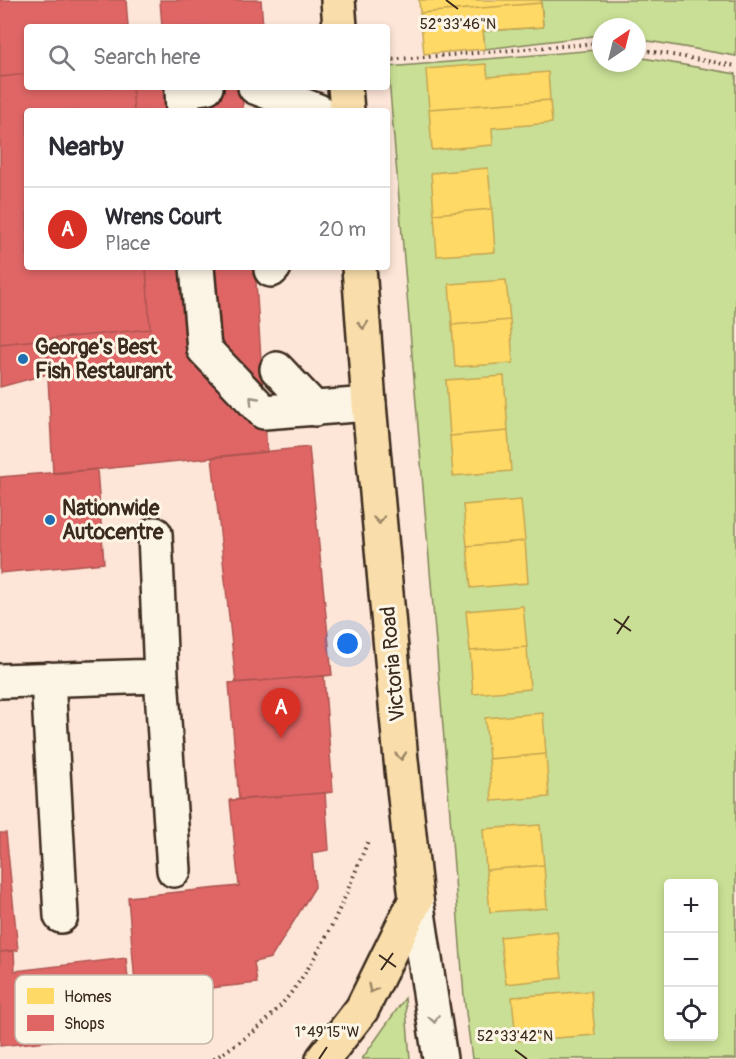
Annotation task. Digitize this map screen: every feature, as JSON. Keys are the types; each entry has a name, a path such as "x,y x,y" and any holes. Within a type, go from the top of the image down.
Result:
{"main road":[{"path":"338,0 340,24"},
{"path":"345,90 347,108"},
{"name":"Victoria Road","path":"359,270 401,760 416,899"},
{"path":"323,1059 362,1009 416,899"}],"street":[{"path":"182,90 183,108"},
{"path":"263,90 310,108"},
{"path":"197,270 204,349 264,412 369,404"},
{"path":"277,369 315,409"},
{"path":"154,534 160,676 174,870"},
{"path":"0,681 160,676"},
{"path":"48,679 61,916"},
{"name":"Victoria Road","path":"416,899 440,1059"}],"path":[{"path":"390,60 592,44"},
{"path":"646,51 736,66"},
{"path":"214,1059 249,1036 272,1016 310,965 339,911 370,835"}],"green space":[{"path":"541,0 736,0 736,56 646,41 646,18 592,18 592,36 485,49 483,31 543,27"},
{"path":"592,50 592,72 646,72 646,59 736,74 736,1059 472,1059 464,997 390,90 390,67"},
{"path":"405,998 410,1059 362,1059"}],"building: Homes":[{"path":"419,0 541,0 541,3 420,13"},
{"path":"541,3 543,27 483,31 485,49 424,54 420,13"},
{"path":"486,64 488,77 548,72 550,100 429,109 426,69"},
{"path":"550,100 552,123 492,128 493,145 432,150 429,109"},
{"path":"488,168 492,209 434,214 431,173"},
{"path":"492,209 495,252 437,256 434,214"},
{"path":"506,280 510,320 452,325 449,284"},
{"path":"510,320 513,363 455,367 452,325"},
{"path":"504,376 508,431 450,436 446,380"},
{"path":"508,431 511,471 453,476 450,436"},
{"path":"521,500 525,541 467,546 463,505"},
{"path":"525,541 528,583 471,588 467,546"},
{"path":"523,606 527,647 470,651 466,611"},
{"path":"527,647 530,689 473,694 470,651"},
{"path":"543,713 546,754 489,759 485,718"},
{"path":"546,754 549,797 492,801 489,759"},
{"path":"540,825 544,865 486,870 483,829"},
{"path":"544,865 547,908 490,912 486,870"},
{"path":"557,931 562,978 506,984 500,937"},
{"path":"591,991 595,1035 516,1041 512,997"}],"building: Shops":[{"path":"0,0 126,0 128,24 24,24 24,90 132,90 134,108 24,108 24,270 146,270 150,329 0,344"},
{"path":"0,0 126,0 128,24 24,24 24,90 132,90 134,108 24,108 24,270 146,270 150,329 0,344"},
{"path":"160,0 261,0 263,24 162,24"},
{"path":"24,74 24,90 243,90 243,108 24,108 24,270 255,270 267,452 53,474 46,339 0,344 0,77"},
{"name":"George's Best Fish Restaurant","path":"46,339 48,374 0,387 0,344"},
{"path":"309,447 332,675 236,683 212,457"},
{"path":"309,447 332,675 324,676 333,792 325,793 329,850 312,853 315,887 271,958 254,962 257,983 213,988 213,975 134,975 128,897 239,886 230,800 239,800 229,683 236,683 212,457"},
{"name":"Nationwide Autocentre","path":"97,469 104,563 0,573 0,477"},
{"path":"324,676 333,792 239,800 229,683"},
{"path":"325,793 329,850 312,853 315,887 271,958 254,962 257,983 213,988 213,975 134,975 128,897 239,886 230,800"},
{"path":"0,833 6,833 18,950 0,952"},
{"path":"0,833 6,833 18,950 14,951 15,971 126,958 128,975 15,975 15,1044 19,1044 0,1046"},
{"path":"14,951 15,971 126,958 128,975 15,975 15,1044 19,1044 0,1046 0,952"}],"place":[{"name":"George's Best Fish Restaurant","path":"23,359"},
{"name":"Nationwide Autocentre","path":"50,520"},
{"name":"Wrens Court","path":"281,738"}]}
